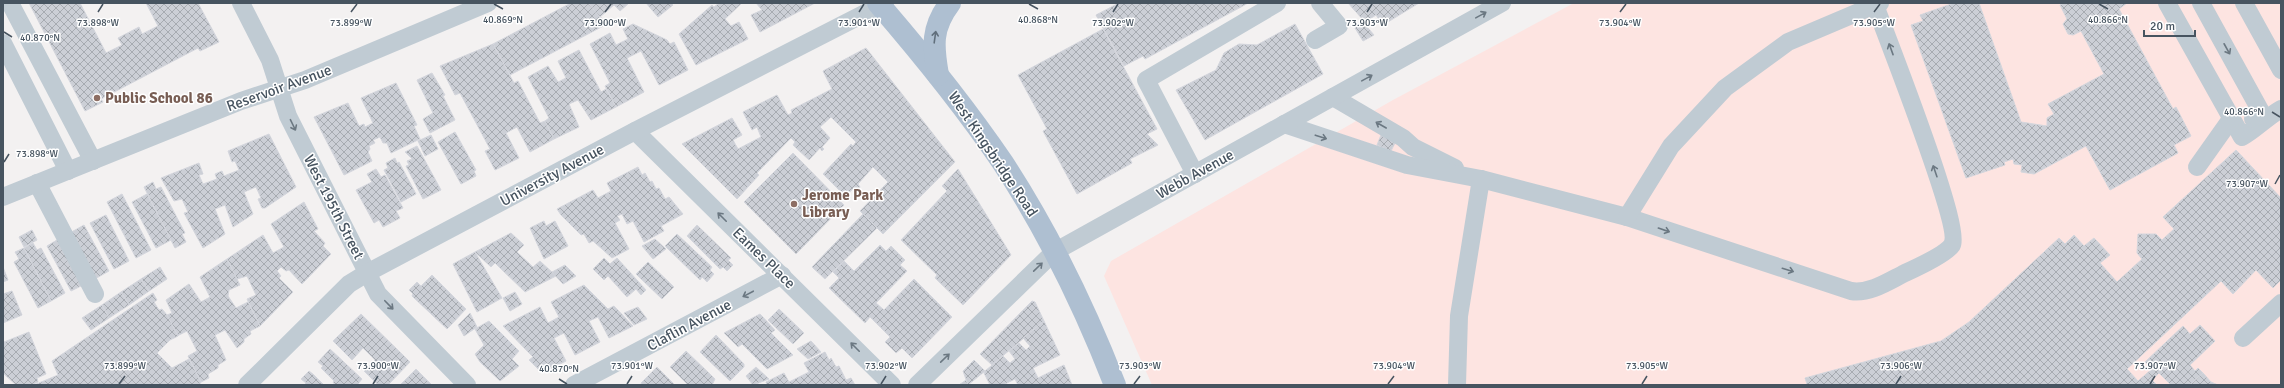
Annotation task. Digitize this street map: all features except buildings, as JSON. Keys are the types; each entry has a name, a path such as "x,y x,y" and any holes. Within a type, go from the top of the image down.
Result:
{"main road":[{"path":"938,75 934,48 937,23 950,3"},
{"name":"West Kingsbridge Road","path":"881,4 938,75 1003,164 1038,221 1094,330 1115,385"}],"street":[{"path":"10,3 93,161"},
{"name":"West 195th Street","path":"242,3 270,60 288,116 378,294 467,385"},
{"name":"Reservoir Avenue","path":"3,197 241,101 280,89 488,3"},
{"path":"1195,174 1146,80 1277,3"},
{"path":"1315,40 1339,26 1320,3"},
{"name":"Webb Avenue","path":"917,385 1054,252 1502,3"},
{"path":"2167,3 2237,128"},
{"path":"2202,3 2265,118"},
{"path":"2244,3 2281,70"},
{"name":"University Avenue","path":"246,385 349,284 367,273 635,131 881,4"},
{"path":"1284,124 1407,165 1480,179 1627,217 1832,283 1851,291 1865,291 1888,282 1949,248 1953,238 1947,208 1878,4 1788,42 1725,88 1671,146 1627,217"},
{"path":"3,43 68,171"},
{"path":"1333,97 1403,138 1413,147 1480,179"},
{"path":"2197,167 2237,128 2252,119 2265,118 2281,109"},
{"name":"Eames Place","path":"635,131 892,385"},
{"path":"1407,165 1412,157 1413,147"},
{"path":"1457,385 1459,316 1480,179"},
{"path":"37,183 95,294"},
{"name":"Claflin Avenue","path":"574,385 782,275"},
{"path":"2244,338 2281,303"}],"shaded area":[{"path":"1574,3 2281,3 2281,385 1152,385 1104,276 1111,261 1393,100"}],"place":[{"name":"Public School 86","path":"97,98"},
{"name":"Jerome Park Library","path":"794,204"}]}
